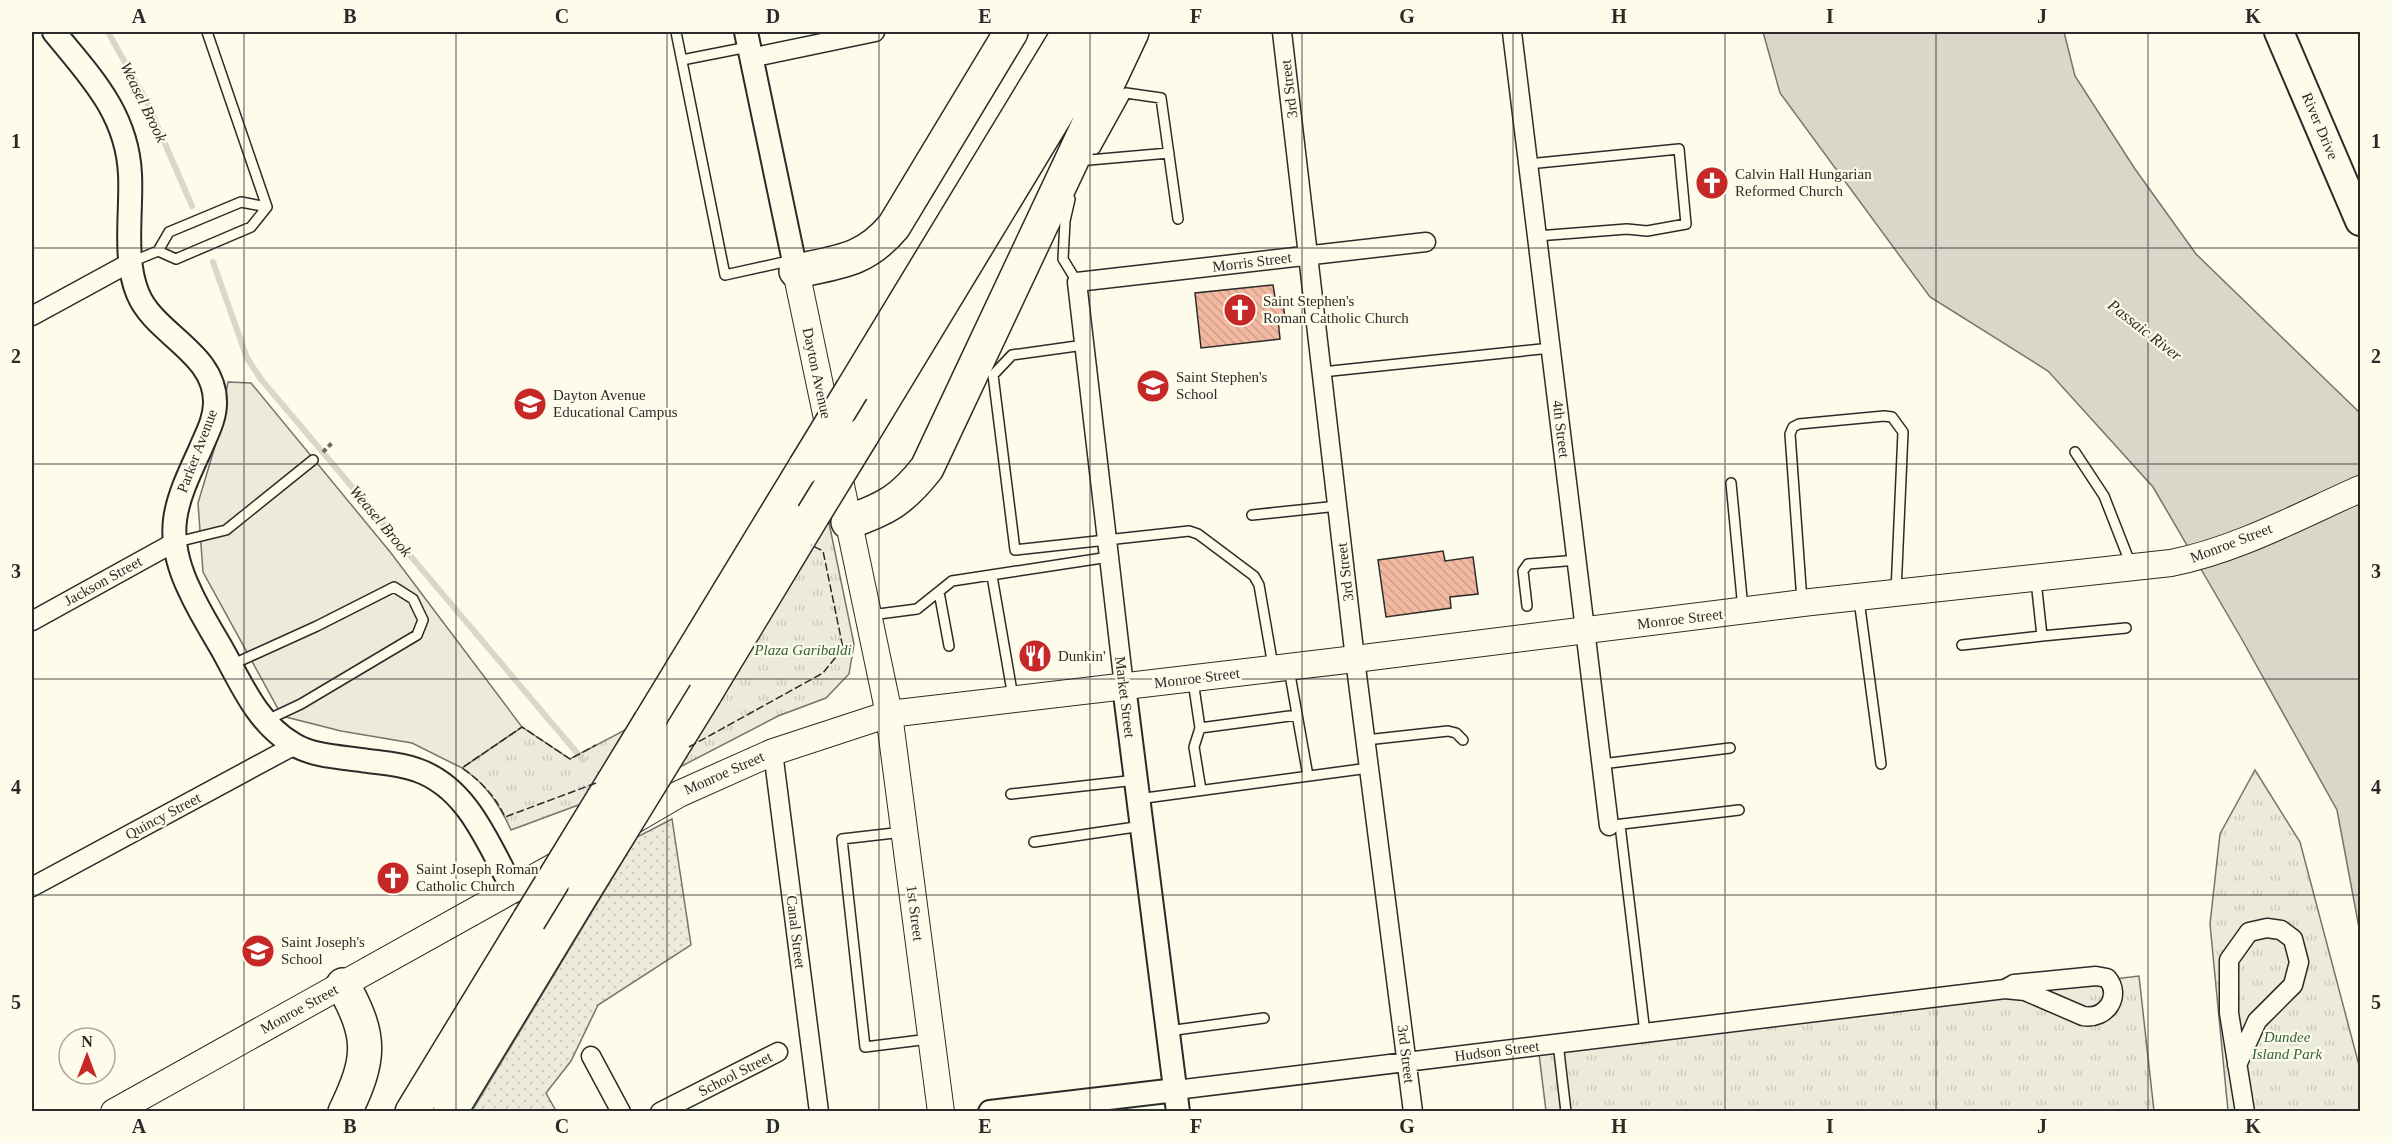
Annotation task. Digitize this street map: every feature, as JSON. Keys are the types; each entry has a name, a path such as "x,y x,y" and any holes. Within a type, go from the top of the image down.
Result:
{"highway":[{"path":"795,266 849,259 881,242 894,226 1011,32"},
{"path":"412,1112 1069,32"},
{"path":"450,1112 1106,32"},
{"path":"849,522 873,514 894,503 911,488 927,468 1132,32"},
{"path":"343,985 356,1008 366,1042 365,1062 360,1079 345,1112"}],"main road":[{"name":"River Drive","path":"2279,32 2361,221"},
{"name":"Dayton Avenue","path":"795,266 889,714"},
{"name":"Monroe Street","path":"114,1112 514,891 679,794 773,752 889,714 1859,597 2171,563 2201,557 2230,547 2361,489"},
{"name":"1st Street","path":"889,714 941,1112"}],"street":[{"name":"Parker Avenue","path":"54,32 102,92 115,113 123,133 130,174 131,262 138,295 146,309 200,363 213,388 215,403 213,419 176,504 175,542 184,578 191,594 265,721 295,746 313,752 416,769 433,777 461,800 472,815 514,891"},
{"path":"748,45 875,32"},
{"name":"3rd Street","path":"1282,32 1356,659 1413,1112"},
{"name":"4th Street","path":"1512,32 1602,764 1615,826"},
{"name":"Dayton Avenue","path":"748,45 795,266"},
{"name":"Morris Street","path":"1077,282 1426,242"},
{"path":"32,316 131,262"},
{"name":"Market Street","path":"1077,282 1124,686 1177,1101"},
{"name":"Jackson Street","path":"32,621 175,542"},
{"name":"Quincy Street","path":"32,887 295,746"},
{"name":"Canal Street","path":"773,752 819,1112"},
{"path":"2237,1065 2257,1021 2293,985 2299,962 2293,939 2281,930 2267,928 2249,932 2229,960 2229,1013 2237,1065 2246,1112"},
{"path":"2096,976 2107,978 2112,983 2113,989 2107,1008 2100,1015 2093,1017 2083,1016 2025,992 2005,989 2014,984 2096,976"},
{"name":"Hudson Street","path":"990,1112 1177,1101 1407,1062 2005,989"},
{"name":"School Street","path":"660,1112 778,1052"},
{"path":"591,1056 621,1112"}],"lane":[{"path":"207,32 267,207"},
{"path":"676,32 725,275 795,266"},
{"path":"682,60 748,45"},
{"path":"1169,153 1087,164 1126,93 1161,98 1169,153 1178,219"},
{"path":"1528,164 1679,149 1686,224 1647,231 1627,229 1537,236"},
{"path":"1074,191 1067,206 1063,259 1077,282"},
{"path":"131,262 158,251 169,232 241,202 267,207"},
{"path":"158,251 176,259 251,227 267,207"},
{"path":"1084,345 1012,355 993,375 1015,550 1108,549"},
{"path":"1322,372 1551,348"},
{"path":"1802,604 1790,434 1792,427 1800,424 1884,416 1892,417 1903,432 1896,593"},
{"path":"2075,452 2104,496 2132,568"},
{"path":"175,542 226,530 313,460"},
{"path":"1731,483 1743,611"},
{"path":"1252,515 1338,506"},
{"path":"868,615 917,609 952,581 992,576 1189,531 1198,534 1254,576 1259,585 1281,668 1297,715 1308,776"},
{"path":"1527,606 1523,571 1528,564 1578,560"},
{"path":"992,576 1014,699"},
{"path":"2036,578 2042,636"},
{"path":"231,665 317,626 393,587 413,599 423,620 417,635 301,704 265,721"},
{"path":"939,592 949,646"},
{"path":"1859,597 1881,764"},
{"path":"1962,645 2126,628"},
{"path":"1192,678 1200,728 1194,747 1201,790"},
{"path":"1200,728 1297,715"},
{"path":"1366,740 1448,731 1456,733 1462,740"},
{"path":"1602,764 1730,748"},
{"path":"1011,794 1137,789 1201,790 1370,768"},
{"path":"1645,1033 1615,826 1739,810"},
{"path":"1034,842 1142,826"},
{"path":"904,832 842,839 865,1047 931,1039"},
{"path":"1168,1031 1264,1018"},
{"path":"1558,1043 1566,1112"}],"green space":[{"name":"Plaza Garibaldi","path":"828,518 854,644 849,674 826,698 778,716 678,768 511,830 491,795 462,768 522,727 570,759 726,677"},
{"name":"Dundee Island Park","path":"2255,770 2300,842 2360,1069 2360,1111 2228,1111 2210,924 2220,834"},
{"path":"672,819 691,945 598,1005 571,1061 546,1093 556,1111 472,1111 637,837"},
{"path":"2139,976 2154,1111 1546,1111 1538,1046"}],"shaded area":[{"path":"228,382 251,383 391,553 522,727 462,768 412,743 341,731 282,716 203,572 198,503 219,433"}],"water":[{"name":"Passaic River","path":"1763,32 2064,32 2075,76 2135,169 2196,254 2360,413 2360,933 2337,810 2240,636 2153,487 2048,371 1930,297 1780,93"}],"building":[{"name":"Saint Stephen's Roman Catholic Church","path":"1273,285 1276,303 1283,302 1285,318 1278,319 1280,339 1201,348 1195,293"},
{"path":"1443,551 1445,561 1473,557 1478,594 1450,597 1451,608 1386,617 1378,560"}],"waterway":[{"name":"Weasel Brook","path":"108,32 147,102 192,206"},
{"name":"Weasel Brook","path":"213,262 247,358 260,378 583,760"}],"fence":[{"path":"689,747 823,673 843,648 823,551 811,545"},
{"path":"596,745 570,759 522,727 462,768 487,789 505,817 596,783"}],"place":[{"name":"Calvin Hall Hungarian Reformed Church","path":"1712,183"},
{"name":"Saint Stephen's Roman Catholic Church","path":"1240,310"},
{"name":"Saint Stephen's School","path":"1153,386"},
{"name":"Dayton Avenue Educational Campus","path":"530,404"},
{"name":"Dunkin'","path":"1035,656"},
{"name":"Saint Joseph Roman Catholic Church","path":"393,878"},
{"name":"Saint Joseph's School","path":"258,951"}]}
